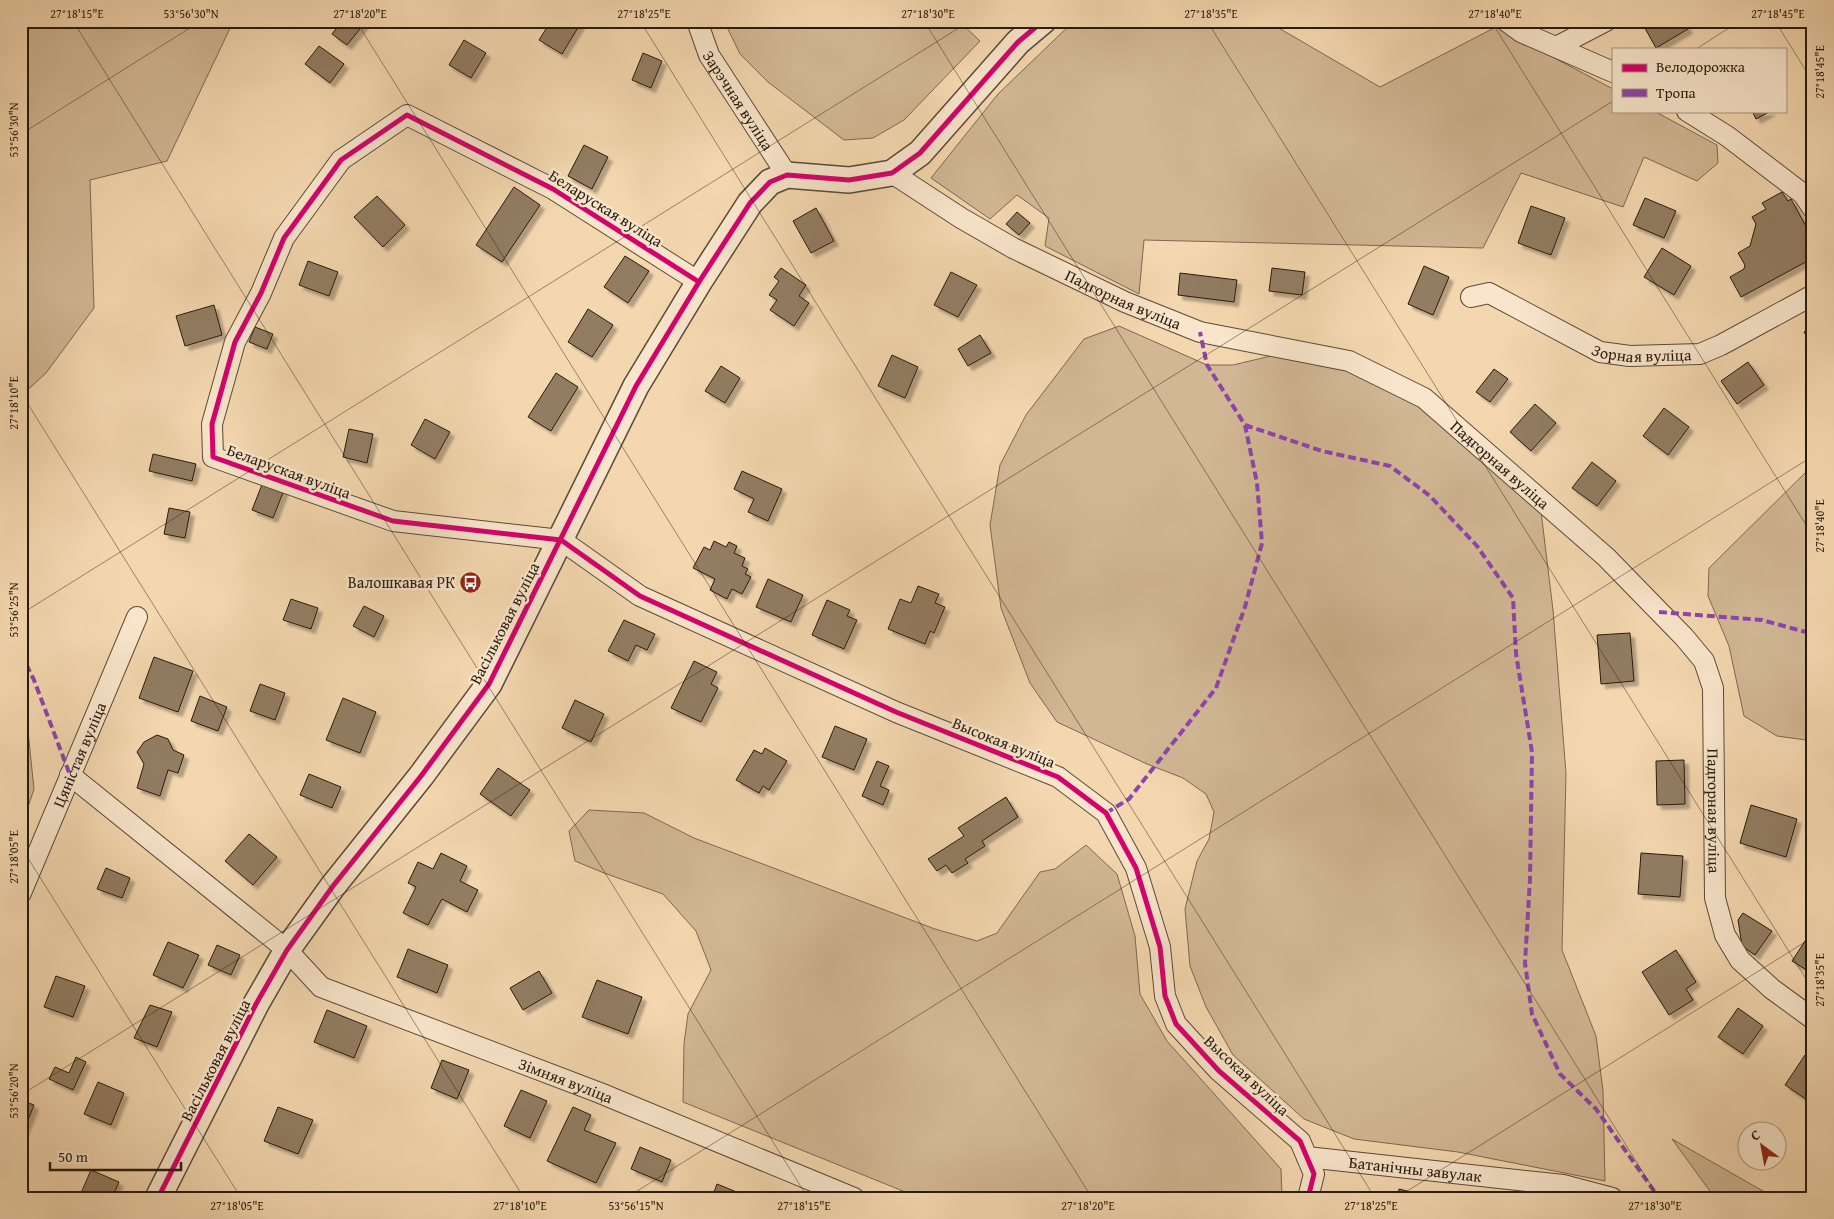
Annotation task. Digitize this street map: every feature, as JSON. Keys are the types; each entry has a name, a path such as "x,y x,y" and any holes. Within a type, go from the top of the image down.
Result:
{"street":[{"name":"Зарэчная вуліца","path":"697,21 709,55 797,175"},
{"path":"797,175 849,180 892,173 920,153 1018,42 1044,21"},
{"path":"1506,21 1521,32 1612,72"},
{"path":"1556,47 1606,21"},
{"path":"1688,112 1727,136 1803,194 1813,209"},
{"name":"Беларуская вуліца","path":"560,540 393,521 214,457 212,424 235,342 261,293 284,238 341,160 407,115 553,189 699,282"},
{"name":"Падгорная вуліца","path":"892,173 961,218 1013,248 1125,302 1200,332 1350,361 1424,398 1606,557 1684,637 1704,661 1714,688 1715,898 1725,935 1740,960 1772,989 1813,1019"},
{"name":"Васільковая вуліца","path":"158,1198 256,1004 287,950 489,684 636,386 699,282 750,203 770,182 797,175"},
{"name":"Зорная вуліца","path":"1471,297 1489,293 1600,352 1630,356 1700,354 1722,345 1813,295"},
{"name":"Высокая вуліца","path":"560,540 640,596 896,712 1058,777 1106,813 1136,868 1160,948 1165,996 1176,1024 1219,1071 1300,1141 1314,1174 1308,1198"},
{"name":"Цяністая вуліца","path":"21,892 137,616"},
{"name":"Зімняя вуліца","path":"70,775 287,950 321,987 600,1093 854,1198"},
{"name":"Батанічны завулак","path":"1307,1157 1563,1185 1612,1198"}],"shaded area":[{"path":"22,21 233,22 167,161 90,180 94,308 46,373 21,396"},
{"path":"724,21 959,21 980,41 904,120 873,138 844,140 768,82 740,54"},
{"path":"1074,21 1271,21 1277,27 1380,87 1496,27 1612,88 1612,112 1656,112 1717,145 1718,163 1697,181 1644,157 1623,207 1521,173 1483,248 1144,240 1139,294 1045,246 1049,218 1017,195 990,219 931,178 998,94"},
{"path":"1119,326 1207,365 1233,365 1296,350 1424,398 1540,503 1553,610 1566,773 1562,950 1596,1036 1603,1091 1605,1181 1458,1152 1354,1139 1304,1119 1233,1055 1206,1007 1190,966 1185,909 1197,861 1209,839 1214,812 1206,794 1183,778 1147,764 1057,722 1030,683 1001,608 990,525 1000,465 1026,415 1084,339"},
{"path":"1813,465 1813,741 1777,736 1744,716 1729,646 1708,596 1709,568"},
{"path":"21,664 34,789 21,828"},
{"path":"589,810 644,813 694,838 935,929 977,941 997,933 1040,872 1055,869 1086,845 1117,874 1135,936 1140,994 1167,1041 1281,1169 1282,1198 920,1198 683,1102 684,1044 688,1014 711,970 696,931 663,894 575,861 569,831"},
{"path":"1672,1139 1775,1198 1715,1198"}],"building":[{"path":"342,21 361,21 364,24 347,45 332,34"},
{"path":"551,21 582,21 562,54 539,40"},
{"path":"1641,21 1684,21 1688,29 1656,48"},
{"path":"464,40 486,53 471,78 449,65"},
{"path":"319,46 344,64 330,83 305,64"},
{"path":"643,53 662,61 651,88 632,80"},
{"path":"1752,112 1769,112 1756,119"},
{"path":"584,145 608,157 592,189 568,176"},
{"path":"514,187 540,205 502,262 476,245"},
{"path":"1782,192 1788,201 1791,199 1813,239 1813,258 1741,297 1730,277 1744,269 1745,265 1738,253 1750,246 1756,224 1752,217 1766,209 1762,203"},
{"path":"377,196 405,225 383,247 354,217"},
{"path":"1645,198 1676,211 1664,238 1633,225"},
{"path":"1531,206 1565,218 1551,255 1518,243"},
{"path":"816,208 834,241 811,253 793,221"},
{"path":"1017,212 1030,223 1019,235 1006,224"},
{"path":"1662,248 1691,266 1674,295 1644,277"},
{"path":"625,256 649,271 628,303 604,287"},
{"path":"308,261 338,272 329,296 299,285"},
{"path":"1424,266 1449,277 1433,315 1408,304"},
{"path":"781,268 806,285 799,296 809,303 794,326 770,310 777,300 769,295 779,281 774,277"},
{"path":"1272,268 1305,272 1302,295 1269,291"},
{"path":"951,272 977,285 958,317 934,305"},
{"path":"1180,273 1237,280 1234,302 1178,295"},
{"path":"214,305 222,335 185,346 176,316"},
{"path":"588,309 613,325 592,357 568,342"},
{"path":"255,327 273,334 267,349 249,342"},
{"path":"1813,327 1813,347 1804,332"},
{"path":"980,335 991,353 968,366 958,349"},
{"path":"892,355 918,367 905,398 878,386"},
{"path":"1748,362 1764,385 1737,404 1721,381"},
{"path":"721,366 740,378 725,403 705,391"},
{"path":"1494,369 1508,379 1490,402 1476,392"},
{"path":"556,373 578,387 551,431 528,417"},
{"path":"1535,404 1556,423 1531,451 1510,432"},
{"path":"1664,408 1689,427 1668,455 1643,436"},
{"path":"425,419 450,432 435,459 411,445"},
{"path":"349,429 373,434 367,463 343,457"},
{"path":"153,454 196,464 192,481 149,471"},
{"path":"1592,462 1616,481 1597,506 1572,488"},
{"path":"742,471 782,489 768,521 748,512 754,499 734,489"},
{"path":"263,482 284,490 273,518 252,510"},
{"path":"169,508 190,512 185,538 164,534"},
{"path":"714,541 726,547 729,542 737,546 734,553 745,558 742,566 748,569 745,574 751,577 742,594 732,589 727,599 710,590 715,579 693,568 704,547 710,550"},
{"path":"768,579 803,595 791,622 756,607"},
{"path":"918,586 939,594 935,603 945,607 934,633 930,631 925,644 888,629 900,599 911,603"},
{"path":"291,599 318,608 311,629 283,620"},
{"path":"827,600 850,610 847,616 857,620 844,649 812,635"},
{"path":"364,606 384,616 374,637 353,626"},
{"path":"624,620 655,634 647,650 636,645 628,661 608,651"},
{"path":"1630,633 1634,681 1601,684 1597,635"},
{"path":"154,657 193,671 178,712 139,698"},
{"path":"694,661 717,672 711,684 718,688 701,722 671,708"},
{"path":"260,684 285,693 275,720 250,711"},
{"path":"200,696 227,707 218,731 191,721"},
{"path":"343,698 376,712 360,753 326,740"},
{"path":"575,700 604,714 591,742 562,728"},
{"path":"835,726 867,739 854,770 822,757"},
{"path":"157,735 168,739 173,750 184,755 178,773 168,770 160,796 137,788 144,764 137,752 144,742"},
{"path":"765,748 787,761 769,790 763,786 759,793 736,780 754,750 762,754"},
{"path":"1684,760 1685,804 1657,805 1656,761"},
{"path":"877,761 889,766 880,786 889,790 883,805 862,796"},
{"path":"498,768 530,790 511,816 480,794"},
{"path":"309,774 341,787 332,808 300,795"},
{"path":"1006,797 1018,817 982,841 985,846 965,859 968,863 952,873 946,865 937,871 928,859 964,836 958,828"},
{"path":"1751,805 1797,819 1786,857 1740,843"},
{"path":"249,834 277,857 253,885 225,861"},
{"path":"441,853 467,866 460,881 478,890 467,912 442,899 428,925 403,913 416,887 408,883 418,862 433,869"},
{"path":"1641,853 1683,856 1680,897 1638,894"},
{"path":"106,868 130,878 122,898 97,889"},
{"path":"1743,913 1772,931 1755,955 1742,946 1738,920"},
{"path":"1809,935 1813,937 1813,974 1792,961"},
{"path":"168,942 199,955 183,988 153,975"},
{"path":"217,945 240,955 231,975 208,965"},
{"path":"408,949 448,965 437,993 397,977"},
{"path":"1676,950 1696,982 1686,989 1693,1000 1669,1015 1642,972"},
{"path":"539,971 552,993 523,1010 510,988"},
{"path":"56,976 85,986 73,1017 44,1007"},
{"path":"597,980 642,997 628,1034 582,1017"},
{"path":"150,1005 172,1012 157,1047 134,1038"},
{"path":"1738,1008 1763,1026 1743,1054 1718,1037"},
{"path":"327,1010 367,1026 354,1058 314,1042"},
{"path":"1805,1055 1813,1060 1813,1104 1785,1085"},
{"path":"76,1057 86,1062 73,1090 49,1079 55,1067 69,1073"},
{"path":"442,1060 469,1070 457,1099 431,1088"},
{"path":"98,1082 124,1093 111,1125 84,1114"},
{"path":"521,1090 547,1101 530,1138 504,1126"},
{"path":"21,1100 34,1105 23,1133 21,1132"},
{"path":"278,1107 313,1120 298,1154 264,1141"},
{"path":"573,1107 591,1115 584,1130 616,1143 596,1183 547,1161"},
{"path":"640,1147 671,1160 662,1182 631,1169"},
{"path":"91,1170 119,1182 112,1198 93,1198 81,1193"},
{"path":"717,1184 749,1197 749,1198 712,1198"},
{"path":"1399,1189 1423,1195 1422,1198 1397,1198"}],"marked path":[{"path":"1106,813 1129,799 1216,688 1245,607 1262,543 1257,483 1245,425 1207,365 1200,332"},
{"path":"1245,425 1322,451 1390,466 1430,496 1477,546 1513,598 1516,654 1532,752 1530,879 1525,963 1532,1014 1560,1074 1596,1109 1659,1198"},
{"path":"1659,612 1762,620 1813,634"},
{"path":"21,654 34,680 70,775"}],"cycle path":[{"path":"158,1198 256,1004 287,950 333,886 421,776 489,684 636,386 699,282 750,203 770,182 787,175 849,180 892,173 920,153 1018,42 1043,21"},
{"path":"699,282 553,189 407,115 341,160 284,238 261,293 235,342 212,424 213,457 393,521 561,540 640,596 896,712 1058,777 1106,813 1136,868 1160,947 1165,996 1176,1024 1219,1071 1300,1141 1314,1174 1308,1198"}],"place":[{"name":"Валошкавая РК","path":"471,582"}]}
